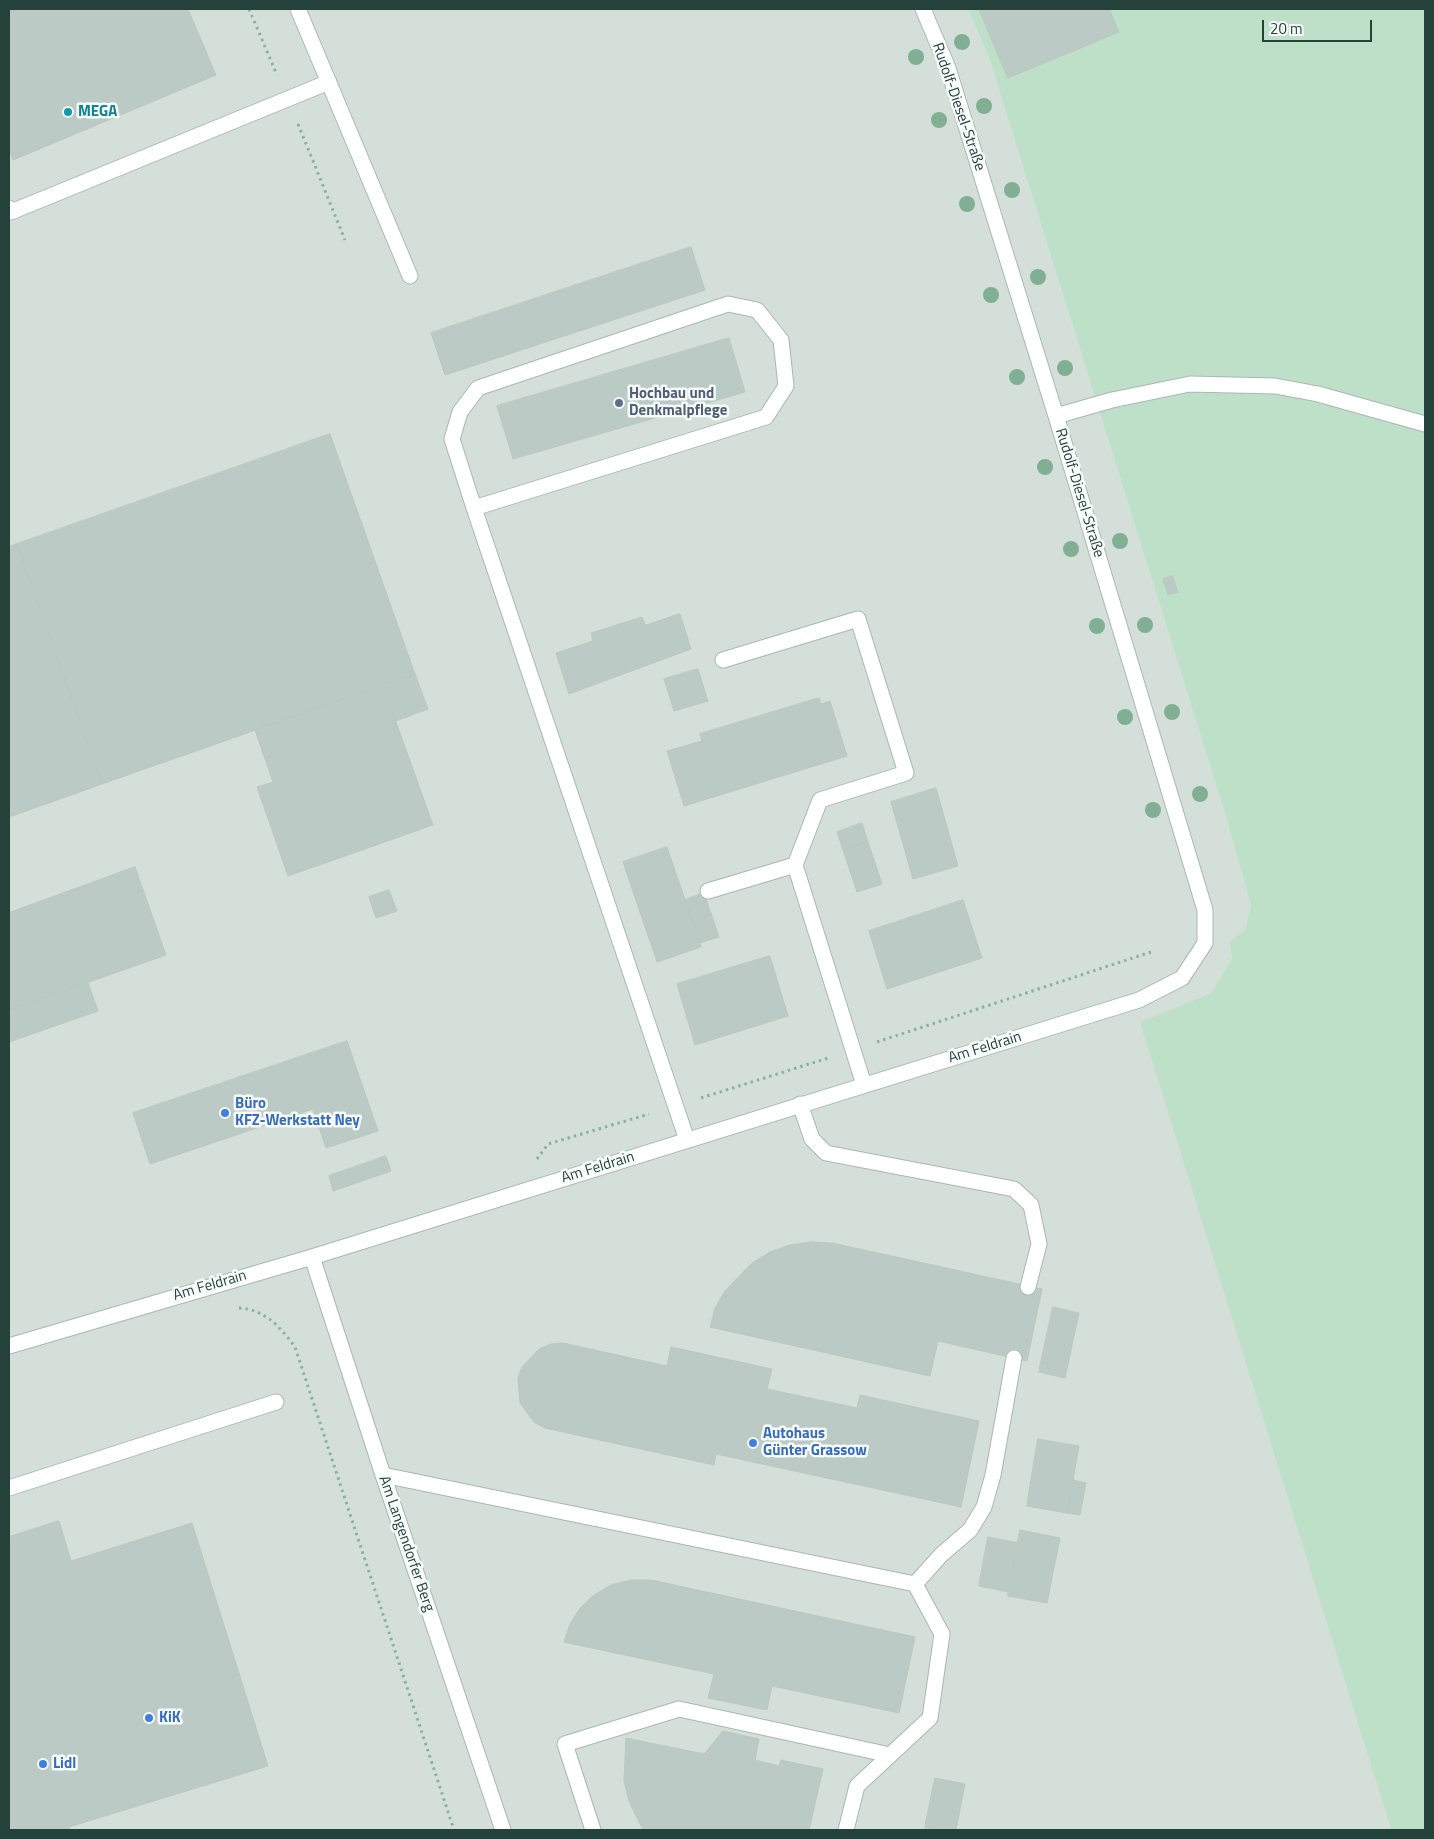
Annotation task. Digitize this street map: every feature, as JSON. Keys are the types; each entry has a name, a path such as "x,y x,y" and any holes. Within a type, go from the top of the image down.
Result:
{"street":[{"path":"298,9 410,276"},
{"name":"Rudolf-Diesel-Straße","path":"922,9 948,68 1056,416 1205,910 1205,943 1182,978"},
{"path":"9,208 11,212 329,82"},
{"path":"474,508 766,417 786,386 781,340 757,310 728,304 478,388 460,412 452,439 474,508 687,1140"},
{"path":"1056,416 1112,400 1190,384 1275,386 1318,394 1425,424"},
{"path":"722,660 858,619 906,772 820,800 795,865 864,1085"},
{"path":"708,891 795,865"},
{"name":"Am Feldrain","path":"9,1346 312,1257 1139,1000 1182,978"},
{"path":"800,1104 812,1139 826,1153 1014,1189 1031,1205 1039,1244 1028,1286"},
{"name":"Am Langendorfer Berg","path":"312,1257 383,1475 503,1830"},
{"path":"915,1584 941,1555 970,1530 984,1507 993,1475 1014,1358"},
{"path":"9,1488 276,1402"},
{"path":"383,1475 915,1584"},
{"path":"846,1830 857,1786 930,1718 942,1634 915,1584"},
{"path":"593,1830 565,1744 679,1709 890,1755"}],"path":[{"path":"510,1195 548,1144 853,1050 1151,952"},
{"path":"234,1308 249,1308 277,1323 295,1347 454,1830"}],"shaded area":[{"path":"9,9 968,9 989,58 1225,814 1251,906 1245,930 1229,942 1232,958 1211,993 1141,1022 1391,1830 9,1830"}],"green space":[{"path":"968,9 1425,9 1425,1830 1391,1830 1140,1022 1211,993 1232,958 1229,942 1245,930 1251,906 1225,814 989,58"}],"building":[{"name":"MEGA","path":"9,9 188,9 216,75 13,160 9,149"},
{"path":"979,9 1109,9 1119,32 1008,78"},
{"path":"691,247 705,290 445,375 431,333"},
{"path":"729,338 745,392 513,459 497,406"},
{"path":"330,434 415,674 102,784 17,544"},
{"path":"17,544 102,784 9,817 9,547"},
{"path":"1172,576 1178,592 1168,595 1163,579"},
{"path":"680,614 691,649 569,694 556,653 593,641 591,633 642,617 645,625"},
{"path":"698,669 708,701 674,711 664,679"},
{"path":"415,674 428,709 396,721 383,686"},
{"path":"383,686 433,825 288,876 257,787 273,782 255,730"},
{"path":"819,698 821,704 830,701 847,756 684,806 667,751 702,741 700,734"},
{"path":"936,788 958,866 913,879 891,802"},
{"path":"862,823 868,842 843,850 837,832"},
{"path":"868,842 882,884 857,892 843,850"},
{"path":"667,847 701,947 657,962 623,862"},
{"path":"135,867 166,955 9,1010 9,907 10,912"},
{"path":"389,890 397,911 376,918 369,897"},
{"path":"704,893 719,937 700,943 685,900"},
{"path":"963,900 982,958 887,989 869,931"},
{"path":"770,956 788,1016 695,1045 677,984"},
{"path":"88,983 98,1011 9,1042 9,1010"},
{"path":"347,1041 378,1131 326,1148 313,1109 150,1164 133,1113"},
{"path":"386,1156 391,1171 333,1191 329,1176"},
{"path":"811,1242 832,1243 1042,1289 1027,1361 938,1341 930,1376 710,1327 715,1308 725,1291 752,1263 770,1252 790,1245"},
{"path":"1053,1307 1079,1313 1065,1378 1039,1372"},
{"path":"563,1343 667,1366 671,1347 772,1369 767,1389 857,1408 860,1395 979,1421 961,1507 716,1454 714,1465 545,1428 534,1422 520,1403 518,1378 522,1367 539,1349 551,1344"},
{"path":"1038,1439 1079,1446 1067,1513 1027,1506"},
{"path":"1073,1480 1086,1483 1080,1515 1067,1513"},
{"path":"59,1521 71,1561 192,1523 268,1766 69,1827 70,1830 9,1830 9,1537"},
{"path":"1020,1530 1060,1538 1047,1603 1008,1596"},
{"path":"988,1537 1018,1543 1008,1592 979,1586"},
{"path":"631,1580 651,1580 915,1637 899,1713 772,1686 767,1710 708,1698 714,1674 564,1642 570,1624 580,1608 594,1595 611,1585"},
{"path":"723,1731 759,1739 755,1760 779,1766 781,1760 823,1769 809,1830 643,1830 629,1801 624,1781 626,1738 704,1754"},
{"path":"935,1778 965,1784 956,1830 925,1828"}],"place":[{"name":"MEGA","path":"68,112"},
{"name":"Hochbau und Denkmalpflege","path":"619,403"},
{"name":"Büro KFZ-Werkstatt Ney","path":"225,1113"},
{"name":"Autohaus Günter Grassow","path":"753,1443"},
{"name":"KiK","path":"149,1718"},
{"name":"Lidl","path":"43,1764"}]}
